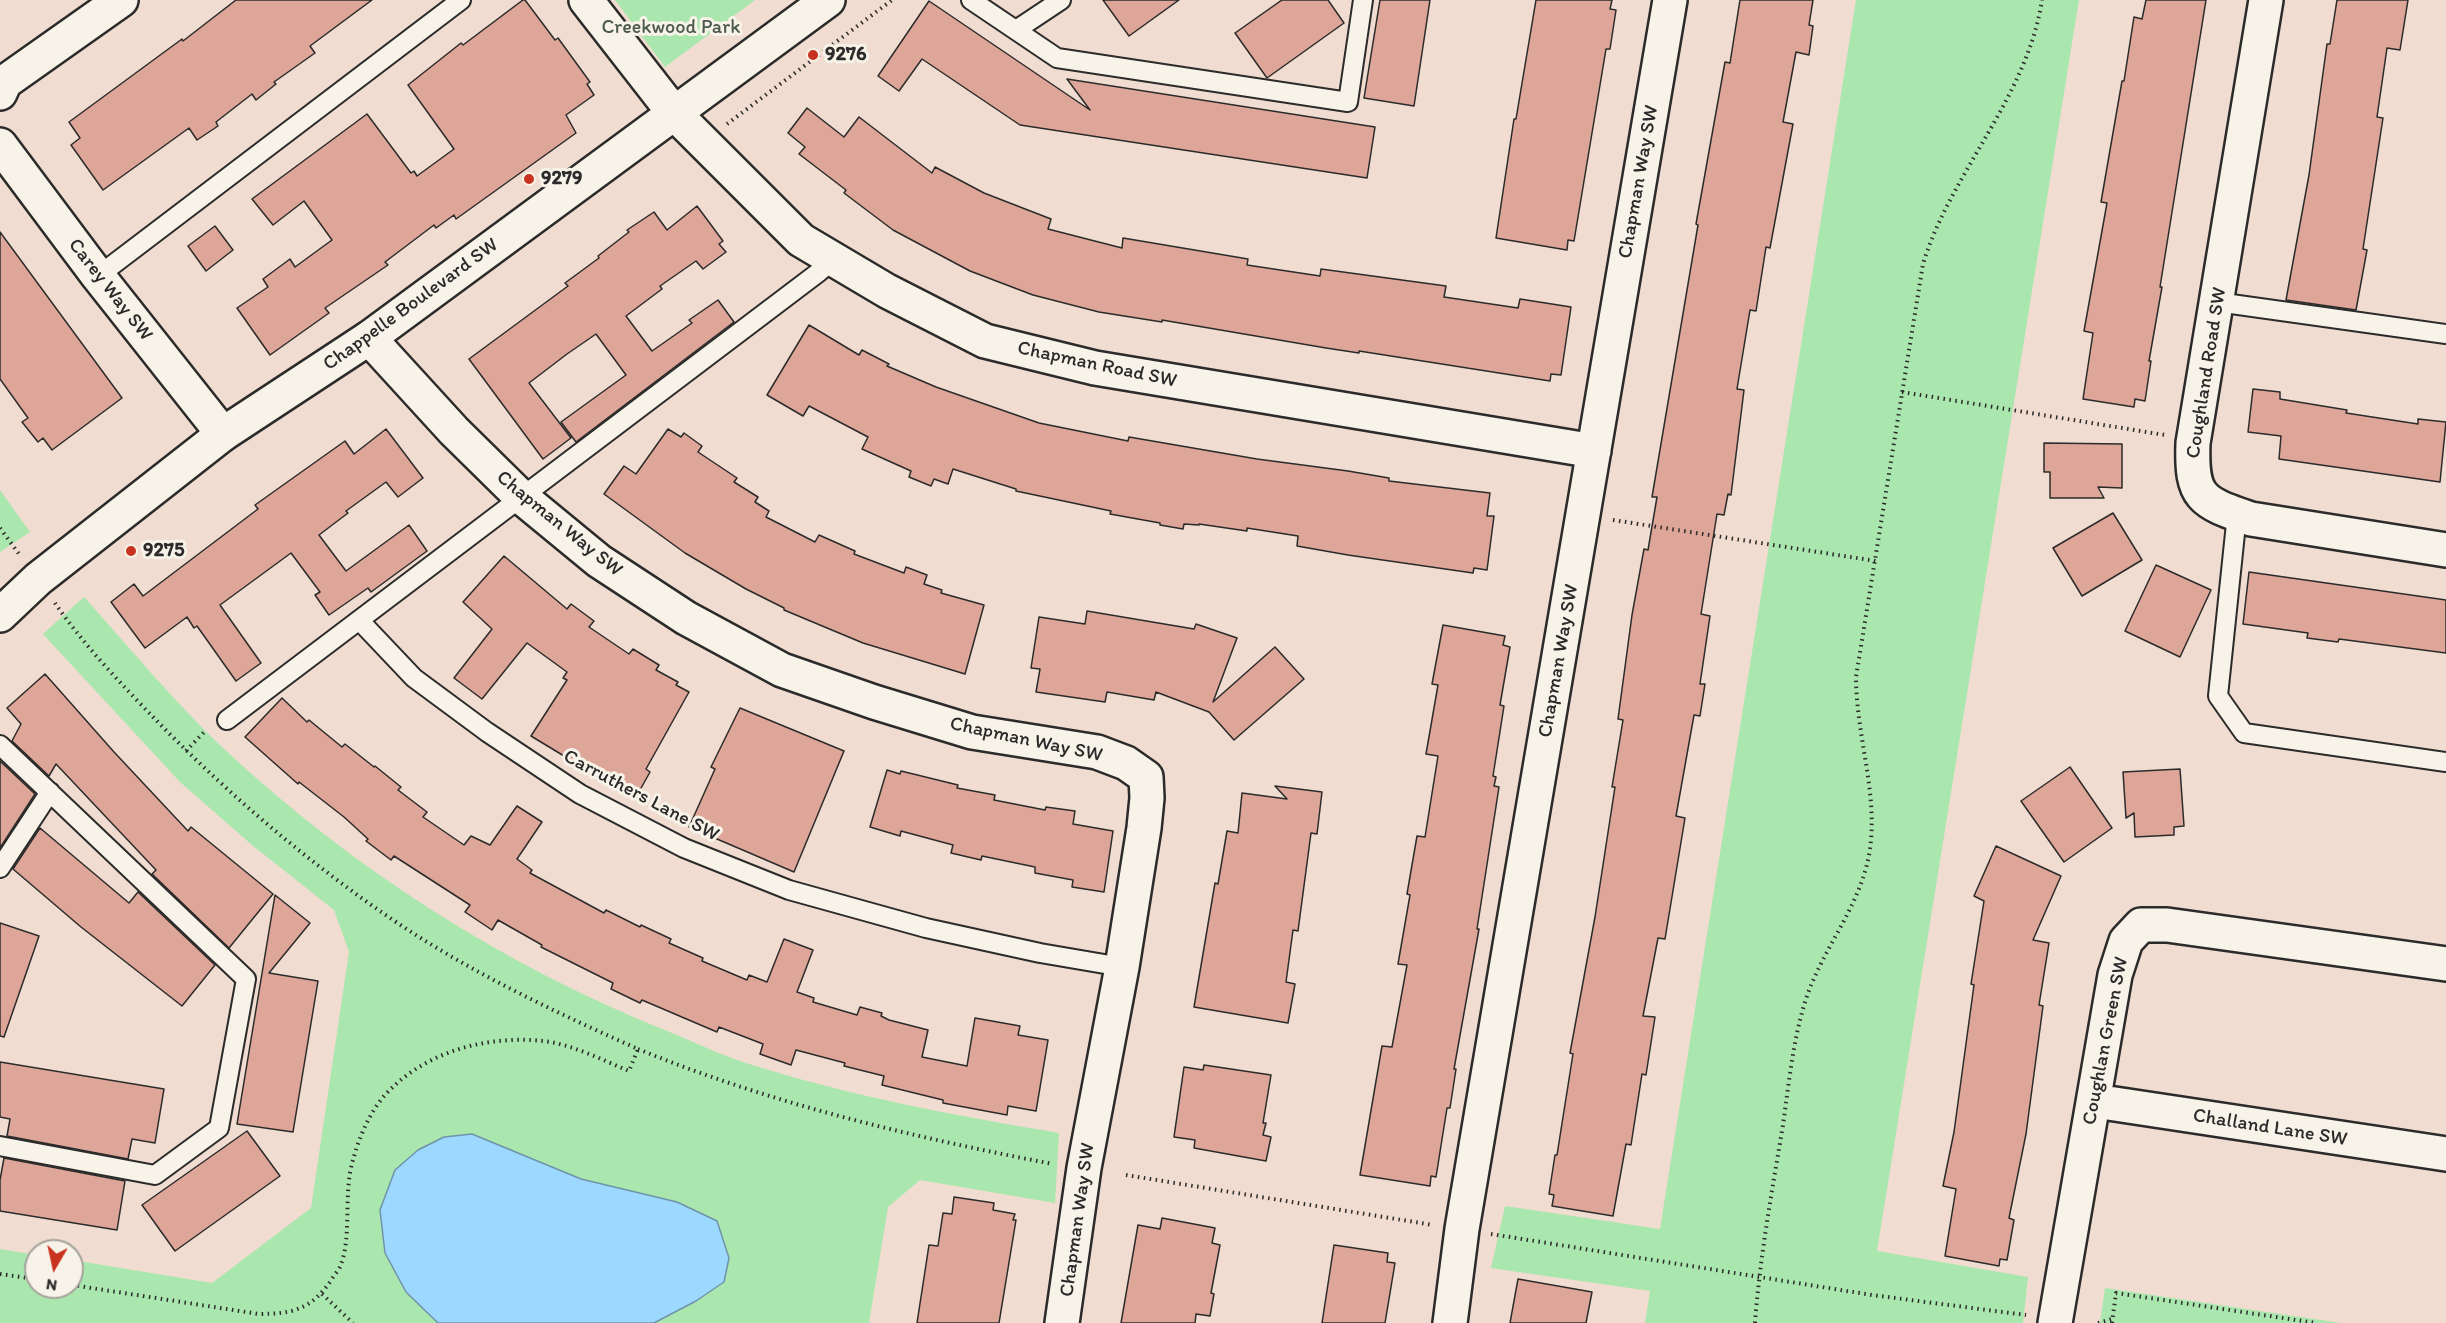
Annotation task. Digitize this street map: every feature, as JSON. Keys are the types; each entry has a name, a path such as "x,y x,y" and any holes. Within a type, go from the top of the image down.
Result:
{"street":[{"path":"0,93 4,82 121,0"},
{"name":"Chapman Road SW","path":"586,0 674,113 801,240 887,291 986,341 1095,368 1594,451"},
{"name":"Chappelle Boulevard SW","path":"0,615 38,579 223,434 369,338 828,0"},
{"name":"Chapman Way SW","path":"1450,1323 1462,1229 1670,0"},
{"name":"Coughland Road SW","path":"2265,0 2195,440 2192,474 2201,494 2221,509 2251,519 2446,550"},
{"name":"Carey Way SW","path":"0,145 98,276 223,434"},
{"name":"Chapman Way SW","path":"369,338 454,431 520,496 609,567 686,618 782,670 874,702 972,732 1097,752 1126,763 1146,777 1147,798 1144,828 1122,967 1084,1168 1062,1323"},
{"name":"Coughlan Green SW","path":"2042,1319 2094,1101 2115,975 2126,941 2141,926 2167,925 2446,964"},
{"name":"Challand Lane SW","path":"2094,1101 2446,1154"}],"lane":[{"path":"98,276 461,0"},
{"path":"971,0 1057,58 1348,102 1363,0"},
{"path":"1016,30 1061,0"},
{"path":"227,720 834,259"},
{"path":"2217,302 2446,334"},
{"path":"2237,514 2218,696 2244,733 2446,762"},
{"name":"Carruthers Lane SW","path":"359,620 414,678 487,732 580,794 684,848 789,890 926,928 1040,953 1122,967"},
{"path":"0,745 246,979 219,1128 155,1175 0,1146"},
{"path":"0,868 50,792"}],"path":[{"path":"702,142 892,0"},
{"path":"1755,1323 1758,1277 1795,1045 1803,1009 1813,980 1853,904 1870,852 1873,828 1872,806 1859,727 1856,677 1923,264 1930,241 2022,69 2037,25 2042,0"},
{"path":"1902,392 2195,440"},
{"path":"1584,515 1876,561"},
{"path":"0,528 21,556"},
{"path":"59,609 131,694 186,751 275,830 330,874 398,923 449,954 532,999 638,1049 698,1074 824,1113 1057,1165"},
{"path":"84,1287 259,1314 278,1314 310,1305 322,1294 341,1264 345,1246 347,1191 358,1142 370,1117 384,1096 404,1078 456,1050 480,1042 511,1039 545,1041 570,1048 628,1071 638,1049"},
{"path":"1126,1174 1424,1223"},
{"path":"1486,1233 1872,1295 2042,1319"},
{"path":"0,1274 24,1277"},
{"path":"2098,1323 2112,1321 2116,1293 2316,1323"},
{"path":"322,1294 353,1323"}],"green space":[{"name":"Creekwood Park","path":"615,0 755,0 665,67"},
{"path":"1856,0 2079,0 1877,1251 2028,1277 2023,1323 1645,1323 1650,1291 1491,1268 1505,1206 1660,1229"},
{"path":"0,490 30,532 0,552"},
{"path":"84,597 170,694 224,749 274,794 326,836 435,912 550,978 610,1007 709,1049 785,1075 941,1112 1059,1133 1055,1203 920,1180 888,1207 869,1323 0,1323 0,1249 24,1253 24,1299 84,1299 84,1262 212,1283 311,1208 349,952 334,910 252,845 180,782 43,634"},
{"path":"2105,1288 2341,1323 2100,1323"}],"water":[{"path":"472,1134 581,1179 677,1202 717,1221 729,1258 724,1282 696,1301 654,1323 438,1323 406,1292 385,1253 380,1210 395,1170 418,1150 444,1137"}],"building":[{"path":"236,0 372,0 310,46 315,53 274,82 276,84 256,100 252,94 216,122 218,126 197,140 189,128 103,190 71,145 80,138 69,122 182,39 183,41"},
{"path":"523,0 555,40 558,38 590,82 587,84 594,95 566,115 576,133 456,219 454,215 436,228 434,225 385,262 388,265 325,308 329,313 270,355 237,308 268,287 263,279 290,259 295,267 332,240 304,201 273,225 252,199 367,114 411,173 414,171 417,176 454,149 408,85 461,43 463,45"},
{"path":"1103,0 1179,0 1129,36"},
{"path":"1282,0 1328,0 1344,23 1267,78 1235,33"},
{"path":"1380,0 1430,0 1414,106 1364,98"},
{"path":"1536,0 1612,0 1610,9 1616,10 1610,49 1606,49 1574,241 1568,240 1567,250 1496,238 1514,119 1516,119"},
{"path":"1740,0 1813,0 1809,25 1813,26 1809,55 1796,52 1783,122 1793,124 1770,248 1766,247 1756,311 1750,310 1737,389 1744,390 1731,495 1728,494 1724,515 1717,514 1701,614 1710,616 1700,684 1705,684 1700,716 1694,715 1676,816 1685,818 1665,939 1658,938 1643,1016 1655,1017 1646,1075 1642,1074 1631,1145 1626,1144 1613,1216 1552,1206 1554,1195 1549,1194 1573,1054 1570,1053 1595,917 1615,787 1612,787 1623,720 1618,719 1632,615 1644,549 1648,550 1657,497 1652,497 1698,225 1696,224 1725,62 1730,63"},
{"path":"2146,0 2206,0 2160,287 2162,287 2149,361 2151,361 2145,401 2135,399 2134,407 2083,399 2093,333 2084,331 2107,203 2101,202 2122,81 2124,81 2134,17 2142,19"},
{"path":"2337,0 2408,0 2400,50 2387,48 2377,117 2383,118 2363,249 2367,250 2356,310 2286,300 2309,175 2327,44 2330,44"},
{"path":"929,1 1090,110 1067,79 1375,127 1367,178 1020,125 922,59 899,91 878,76"},
{"path":"807,108 844,137 859,117 932,173 935,167 984,193 1051,219 1048,229 1122,248 1123,238 1248,259 1247,265 1320,276 1321,269 1446,286 1444,297 1518,308 1520,299 1571,307 1561,375 1551,374 1550,381 1359,351 1359,353 1326,348 1162,320 1162,322 1099,312 1033,295 970,271 893,230 844,193 846,190 799,154 805,147 788,133"},
{"path":"697,206 723,241 719,244 726,252 703,269 696,261 660,286 662,289 626,316 652,351 692,323 689,320 718,300 734,322 576,442 561,422 626,375 596,334 567,354 529,383 571,438 543,459 469,359 568,286 565,283 599,258 598,256 629,232 627,230 654,212 667,230"},
{"path":"215,226 233,250 206,271 188,246"},
{"path":"0,232 122,398 52,450 43,438 38,442 22,422 28,418 0,379"},
{"path":"809,325 859,355 862,350 889,364 887,366 936,387 1039,423 1128,441 1129,437 1257,459 1348,471 1389,478 1389,481 1490,493 1487,516 1494,516 1487,570 1474,568 1473,573 1348,555 1297,546 1298,536 1247,528 1247,531 1184,524 1183,529 1160,525 1160,523 1110,514 1111,511 1016,491 1016,489 953,469 948,484 934,479 931,486 909,477 911,471 862,449 868,437 809,406 803,416 767,395"},
{"path":"2253,389 2280,392 2280,399 2347,410 2346,413 2418,424 2418,419 2446,422 2440,482 2279,459 2281,436 2248,432"},
{"path":"386,429 423,478 398,497 386,482 346,511 348,513 319,535 346,571 409,525 427,551 371,592 368,588 329,615 315,595 320,592 291,553 220,605 261,663 236,681 197,626 194,628 187,617 145,648 111,602 134,584 143,596 258,509 255,505 345,441 354,454"},
{"path":"668,429 681,437 684,433 702,446 698,452 737,478 734,482 758,497 755,502 769,511 766,517 815,542 819,535 855,551 854,554 904,573 906,567 927,575 924,584 942,590 941,593 984,605 965,674 863,643 784,610 685,553 604,494 624,466 636,474"},
{"path":"2044,443 2122,444 2122,488 2098,487 2104,498 2050,498 2050,472 2044,472"},
{"path":"2113,513 2142,560 2082,596 2053,548"},
{"path":"504,556 567,609 571,604 594,621 589,627 629,654 633,649 659,665 656,670 678,682 676,685 689,692 646,769 650,772 635,799 531,736 567,680 563,678 567,672 527,643 482,699 454,678 492,629 463,602"},
{"path":"2156,565 2211,590 2180,657 2125,631"},
{"path":"2249,572 2446,600 2446,653 2339,639 2338,642 2307,638 2308,633 2243,624"},
{"path":"1087,611 1194,629 1196,624 1237,638 1213,702 1275,647 1304,679 1234,740 1209,712 1156,692 1154,700 1107,692 1105,702 1036,692 1040,669 1031,668 1039,617 1085,624"},
{"path":"1443,625 1505,636 1503,645 1510,647 1500,705 1504,706 1493,776 1496,777 1494,786 1499,787 1477,929 1479,929 1454,1069 1456,1069 1450,1108 1447,1108 1436,1177 1431,1176 1430,1186 1360,1175 1382,1046 1392,1047 1407,965 1398,964 1417,836 1425,837 1438,756 1426,754 1438,685 1432,684"},
{"path":"45,674 188,831 191,827 273,894 229,948 152,874 156,870 56,764 49,776 12,741 21,724 7,708"},
{"path":"282,698 307,722 309,720 342,747 345,744 401,787 398,790 427,812 423,817 464,845 471,836 490,845 517,806 542,822 517,859 532,870 530,873 604,913 606,910 671,939 669,943 703,958 702,961 747,980 749,975 767,982 784,939 813,950 797,992 814,998 813,1002 857,1015 860,1007 882,1013 881,1016 889,1020 928,1030 922,1057 967,1066 975,1018 1020,1026 1018,1035 1048,1040 1036,1111 1008,1106 1007,1115 943,1103 943,1100 882,1085 884,1076 796,1050 791,1065 760,1054 763,1044 719,1027 717,1032 642,1000 640,1003 611,989 613,983 541,947 542,945 498,920 492,930 465,912 470,905 394,856 391,860 366,841 368,839 344,817 299,782 298,784 245,737"},
{"path":"740,708 844,751 794,872 689,827 715,769 711,767"},
{"path":"0,761 35,794 0,848"},
{"path":"2070,767 2112,828 2064,862 2021,801"},
{"path":"2180,769 2184,826 2174,827 2174,835 2135,837 2134,813 2126,818 2123,772"},
{"path":"887,770 900,774 901,771 958,785 957,788 995,795 994,800 1045,810 1046,807 1075,811 1073,824 1113,831 1104,892 1072,887 1073,880 1035,873 1035,867 982,856 981,860 951,853 953,845 901,831 900,836 870,827"},
{"path":"1275,786 1322,792 1317,834 1311,833 1298,931 1293,930 1286,982 1295,984 1288,1023 1194,1007 1215,883 1218,884 1227,831 1238,833 1242,793 1287,799"},
{"path":"40,828 129,903 138,892 215,965 182,1006 81,927 13,869"},
{"path":"1996,846 2061,876 2033,940 2049,943 2039,1005 2043,1006 2026,1134 2009,1218 2014,1220 2007,1260 2000,1259 1999,1266 1945,1256 1956,1189 1943,1186 1954,1132 1974,985 1971,984 1984,901 1974,896"},
{"path":"275,895 310,923 269,973 318,981 293,1132 237,1124"},
{"path":"0,923 39,936 4,1037 0,1036"},
{"path":"0,1062 164,1089 155,1143 132,1139 128,1159 7,1136 10,1119 0,1117"},
{"path":"1204,1065 1271,1075 1263,1123 1266,1123 1263,1135 1271,1137 1266,1161 1194,1148 1195,1140 1174,1137 1184,1067 1203,1070"},
{"path":"247,1131 280,1176 175,1251 142,1205"},
{"path":"4,1158 125,1181 117,1230 0,1211 0,1180"},
{"path":"954,1197 994,1203 993,1210 1015,1214 1013,1220 1016,1220 999,1323 917,1323 929,1245 938,1246 943,1213 952,1214"},
{"path":"1162,1218 1215,1228 1212,1243 1220,1245 1211,1293 1214,1294 1210,1316 1196,1314 1195,1323 1121,1323 1138,1225 1160,1229"},
{"path":"1334,1245 1388,1253 1387,1262 1395,1263 1385,1323 1322,1323"},
{"path":"1518,1279 1592,1292 1586,1323 1510,1323"}],"place":[{"name":"9276","path":"813,55"},
{"name":"9279","path":"529,179"},
{"name":"9275","path":"131,551"}]}
